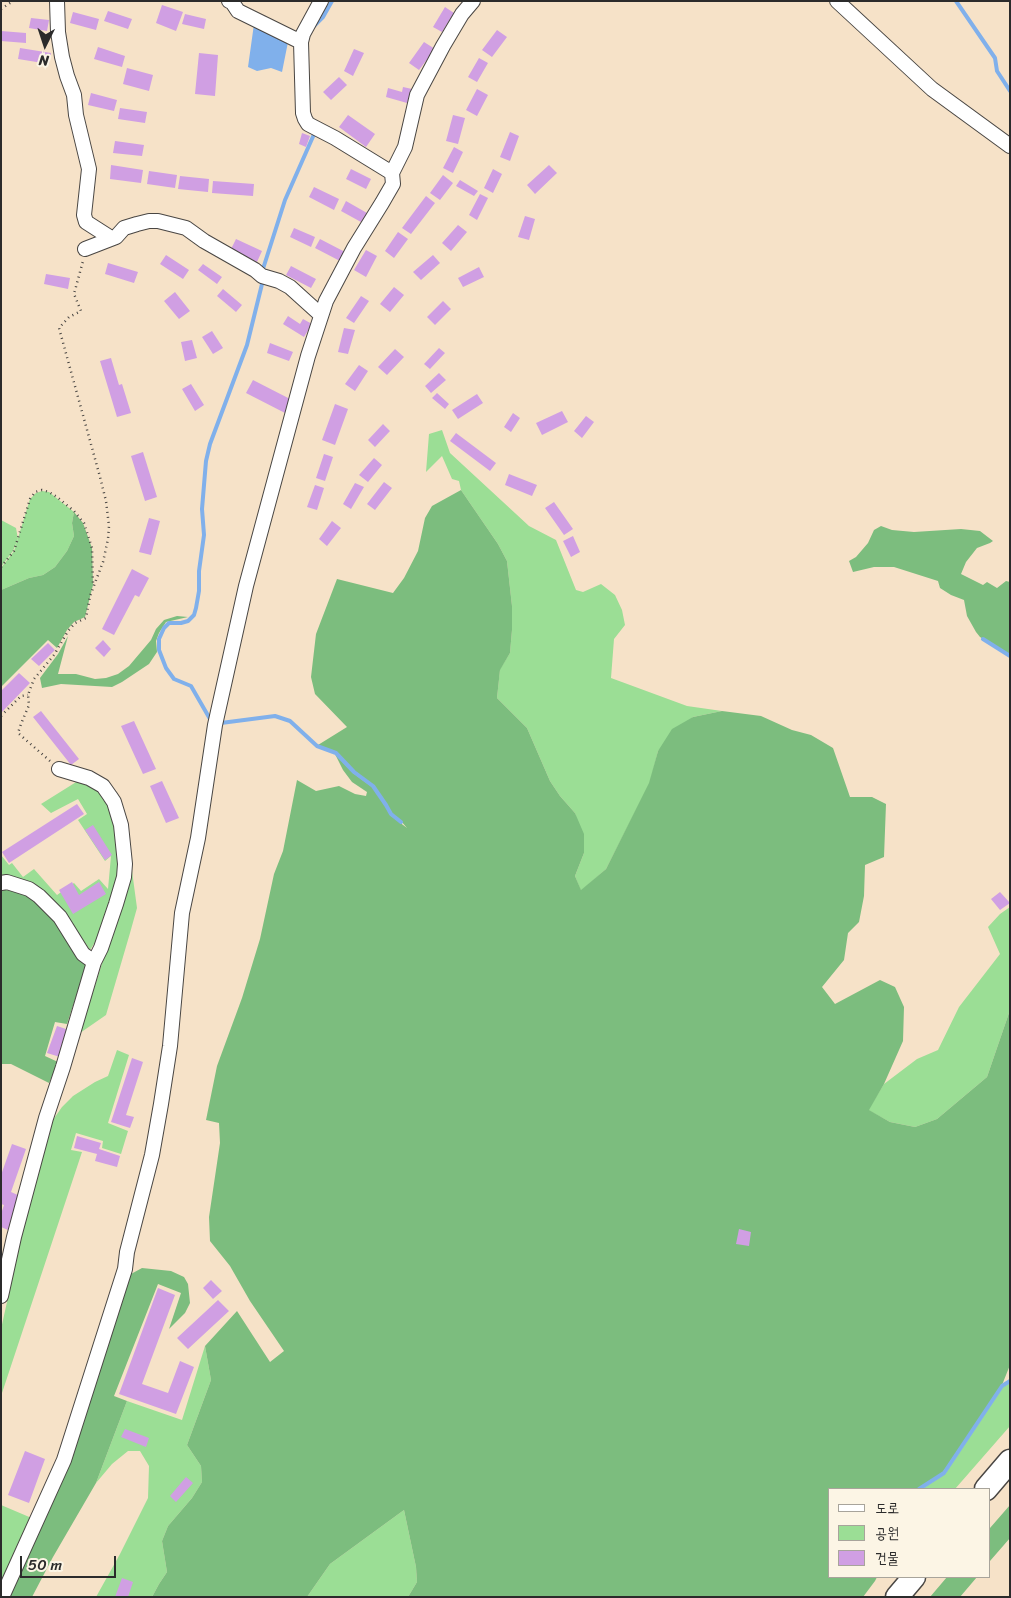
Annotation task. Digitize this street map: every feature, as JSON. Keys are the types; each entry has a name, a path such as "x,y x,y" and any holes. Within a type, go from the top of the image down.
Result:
{"highway":[{"path":"987,1488 1010,1461"},
{"path":"897,1597 913,1578"}],"street":[{"path":"57,1 58,32 62,57 74,94 76,115 89,169 84,215 86,222 111,238"},
{"path":"321,1 303,34 301,42 302,113 308,124 335,138 392,173"},
{"path":"2,1597 64,1460 125,1269 127,1252 152,1155 170,1046 181,922 198,838 215,725 246,586 320,315 354,248 393,184 392,173 405,147 417,95 462,14 473,1"},
{"path":"837,1 932,89 1010,146"},
{"path":"231,2 238,11 301,42"},
{"path":"85,249 116,237 124,228 149,221 186,228 262,276 279,281 290,287 320,315"},
{"path":"1,1296 14,1237 41,1136 94,962 101,948 124,877 121,825 114,802 103,786 89,778 59,769"},
{"path":"1,883 7,882 29,889 39,896 60,918 84,954 94,962"}],"path":[{"path":"1,9 13,1"},
{"path":"59,769 18,733 30,705 28,695 34,679 54,656 68,631 75,623 86,618 93,586 103,562 108,539 109,526 106,501 59,328 69,317 81,311 74,294 82,268 85,249"},
{"path":"1,568 14,551 30,499 35,492 42,490 50,492 74,511 84,523 92,548 93,586"},
{"path":"1,716 20,696 28,695"}],"green space":[{"path":"442,430 450,453 529,526 556,540 576,590 583,592 601,584 615,595 622,610 625,625 614,639 611,678 687,706 722,711 693,717 658,751 650,783 606,869 581,891 575,876 584,853 575,813 550,781 527,728 497,698 500,669 510,653 512,630 512,606 507,561 498,544 461,490 459,481 452,479 442,456 426,472 429,434"},
{"path":"461,490 498,544 507,561 512,606 512,630 510,653 500,670 497,698 527,728 550,781 575,813 584,834 584,853 575,876 581,890 606,869 649,783 658,751 672,729 693,717 722,711 761,716 792,730 811,735 833,748 850,797 872,797 886,804 884,857 865,865 864,896 859,922 848,933 844,960 822,987 835,1004 880,980 895,987 904,1007 903,1041 884,1084 869,1110 890,1122 915,1127 937,1119 987,1077 1010,1010 1010,1365 1002,1385 943,1472 919,1488 828,1488 828,1578 876,1578 863,1597 408,1597 417,1582 416,1567 404,1510 330,1564 307,1597 152,1597 167,1572 162,1541 168,1526 192,1498 202,1482 201,1466 187,1445 211,1380 205,1346 237,1311 270,1362 284,1351 250,1301 230,1266 210,1241 209,1217 220,1143 219,1123 206,1120 217,1066 242,998 260,939 274,874 283,851 297,780 316,791 339,786 355,794 366,796 367,792 352,782 335,754 353,773 372,787 390,815 407,828 391,814 387,804 373,786 336,752 318,745 347,727 315,694 311,677 316,634 337,579 393,593 404,578 418,551 425,518 432,506"},
{"path":"42,491 49,492 74,512 72,523 74,536 67,551 55,567 43,575 29,578 1,590 1,568 14,551 30,499 36,493"},
{"path":"74,512 83,523 92,548 93,585 85,617 74,622 57,648 48,640 1,687 1,590 29,578 43,575 55,567 67,551 74,536 72,523"},
{"path":"1,520 16,528 18,539 13,551 1,567"},
{"path":"881,526 892,530 914,532 961,529 980,531 993,541 977,548 966,562 961,574 983,585 987,582 997,588 1006,581 1010,582 1010,655 980,637 967,616 964,600 940,588 938,581 894,567 874,567 853,572 849,561 856,557 868,543 874,530"},
{"path":"177,616 188,617 166,622 156,641 157,652 149,664 122,682 112,687 61,684 42,688 40,678 58,654 68,636 58,674 76,674 95,679 106,678 118,674 129,666 151,640 156,629 164,620"},
{"path":"81,779 104,795 112,809 121,873 99,936 90,950 76,930 1,880 1,855 9,865 12,863 23,877 34,869 57,895 74,883 81,891 99,879 108,889 111,856 105,861 78,820 87,814 78,799 51,813 41,804"},
{"path":"130,856 137,908 130,933 106,1015 80,1033 105,954"},
{"path":"1,888 31,897 54,919 86,966 67,1024 55,1022 45,1056 58,1062 49,1083 11,1064 1,1064"},
{"path":"1010,907 1010,1010 987,1077 937,1119 915,1127 890,1122 868,1110 884,1084 917,1059 938,1050 959,1007 1000,954 988,927 1000,914"},
{"path":"117,1050 129,1055 108,1123 128,1131 121,1154 102,1148 103,1141 76,1133 71,1150 82,1152 1,1396 1,1329 33,1185 50,1124 62,1107 73,1096 108,1076"},
{"path":"142,1268 171,1271 184,1277 188,1284 190,1303 185,1313 169,1329 181,1293 158,1284 114,1396 127,1401 96,1483 32,1597 9,1597 126,1282 131,1274"},
{"path":"205,1346 211,1380 187,1445 201,1466 202,1482 192,1498 168,1526 162,1541 167,1572 152,1597 96,1597 148,1498 149,1466 140,1451 128,1451 112,1464 96,1483 127,1401 182,1420"},
{"path":"1010,1383 1010,1426 956,1488 924,1488 945,1474 1003,1387"},
{"path":"1,1505 34,1519 1,1593 2,1539"},
{"path":"1010,1505 1010,1538 991,1560 991,1527"},
{"path":"404,1510 416,1567 417,1582 408,1597 307,1597 330,1564"},
{"path":"946,1578 976,1578 960,1597 930,1597"}],"water":[{"path":"254,24 289,37 282,72 271,68 257,71 248,67"}],"building":[{"path":"162,5 183,12 176,31 156,23"},
{"path":"445,7 454,13 442,32 433,27"},
{"path":"108,11 132,19 128,29 104,21"},
{"path":"73,12 99,19 96,30 70,23"},
{"path":"185,14 206,19 204,29 182,24"},
{"path":"31,18 49,20 47,31 29,28"},
{"path":"497,30 507,37 492,57 482,50"},
{"path":"1,31 26,33 26,43 1,41"},
{"path":"424,42 435,49 419,70 409,63"},
{"path":"98,47 125,56 122,67 94,59"},
{"path":"20,48 51,53 49,64 18,59"},
{"path":"354,49 364,53 353,76 344,71"},
{"path":"199,53 218,55 215,96 195,94"},
{"path":"479,58 488,63 477,82 468,77"},
{"path":"127,68 153,75 149,91 123,84"},
{"path":"339,77 347,85 331,100 323,92"},
{"path":"403,87 412,89 407,103 386,97 388,88 402,92"},
{"path":"477,89 488,95 477,116 466,110"},
{"path":"91,93 117,100 114,111 88,105"},
{"path":"120,108 147,112 145,123 118,119"},
{"path":"348,115 375,134 366,147 339,127"},
{"path":"453,115 465,118 458,144 446,141"},
{"path":"510,132 519,136 510,161 500,157"},
{"path":"302,133 310,136 306,147 299,144"},
{"path":"115,141 144,145 142,156 113,153"},
{"path":"454,147 463,152 453,173 443,168"},
{"path":"111,165 143,170 141,183 110,179"},
{"path":"549,165 557,173 535,194 527,185"},
{"path":"351,169 371,179 366,189 346,179"},
{"path":"493,169 502,174 493,193 484,188"},
{"path":"149,171 177,175 175,188 147,184"},
{"path":"443,175 453,183 440,200 430,193"},
{"path":"180,176 209,179 208,192 178,189"},
{"path":"460,180 478,191 474,196 456,186"},
{"path":"213,181 254,184 253,196 212,193"},
{"path":"314,187 339,199 334,210 309,197"},
{"path":"480,194 488,198 477,220 469,215"},
{"path":"426,196 435,203 411,234 402,228"},
{"path":"346,201 367,213 361,222 341,211"},
{"path":"525,216 535,219 529,240 518,237"},
{"path":"458,225 467,232 451,251 442,243"},
{"path":"294,228 315,237 311,247 290,237"},
{"path":"398,232 408,239 394,258 385,251"},
{"path":"236,239 262,251 257,262 231,249"},
{"path":"320,239 345,252 340,261 315,248"},
{"path":"366,250 377,256 366,277 354,270"},
{"path":"166,255 189,270 183,279 160,264"},
{"path":"433,255 440,263 421,280 413,272"},
{"path":"108,263 138,272 134,283 105,274"},
{"path":"203,264 222,277 217,284 198,270"},
{"path":"291,266 316,279 311,288 286,275"},
{"path":"479,267 484,277 463,287 458,278"},
{"path":"46,274 70,278 68,289 44,284"},
{"path":"394,287 404,295 390,312 380,304"},
{"path":"223,289 242,305 236,312 217,296"},
{"path":"175,292 190,311 179,319 164,301"},
{"path":"361,296 369,301 354,323 346,318"},
{"path":"443,301 451,309 435,325 427,317"},
{"path":"288,316 300,324 303,319 312,324 304,337 283,324"},
{"path":"344,328 355,330 348,354 338,352"},
{"path":"212,331 223,348 213,354 202,337"},
{"path":"192,340 197,358 185,361 181,342"},
{"path":"270,343 293,352 289,361 267,353"},
{"path":"439,348 445,353 430,369 424,364"},
{"path":"395,349 404,357 387,375 378,367"},
{"path":"111,358 119,385 122,384 131,413 117,417 100,361"},
{"path":"359,365 368,371 355,391 345,384"},
{"path":"439,373 446,380 431,393 425,386"},
{"path":"253,380 292,400 285,413 246,393"},
{"path":"191,384 204,405 195,411 182,389"},
{"path":"437,393 449,404 445,409 432,398"},
{"path":"477,394 483,403 458,419 452,410"},
{"path":"335,404 348,409 335,445 322,440"},
{"path":"562,411 568,422 542,435 536,423"},
{"path":"513,413 520,418 511,432 504,427"},
{"path":"586,416 594,422 582,438 574,431"},
{"path":"383,424 390,431 375,447 368,440"},
{"path":"456,433 496,463 490,471 450,441"},
{"path":"143,452 157,497 145,501 131,456"},
{"path":"324,454 333,457 325,481 316,478"},
{"path":"374,458 382,465 368,482 359,475"},
{"path":"509,474 537,485 532,496 505,485"},
{"path":"384,482 392,488 375,510 367,504"},
{"path":"355,483 364,487 351,509 343,504"},
{"path":"315,485 324,488 317,510 307,507"},
{"path":"554,502 573,529 564,535 545,508"},
{"path":"149,518 160,521 151,555 139,552"},
{"path":"332,521 341,528 327,546 319,539"},
{"path":"573,536 580,552 571,557 563,541"},
{"path":"132,569 149,578 139,597 135,595 114,635 102,629"},
{"path":"103,640 111,649 104,657 95,648"},
{"path":"48,643 55,650 39,666 31,659"},
{"path":"19,673 30,683 1,713 1,691"},
{"path":"41,711 79,759 71,765 33,717"},
{"path":"134,721 156,769 143,774 121,726"},
{"path":"162,781 179,818 166,823 150,786"},
{"path":"77,804 84,814 9,863 2,852"},
{"path":"93,825 112,855 105,860 85,830"},
{"path":"72,882 79,895 99,882 106,894 73,914 59,890"},
{"path":"1000,892 1010,903 1000,910 991,899"},
{"path":"57,1026 69,1030 60,1057 47,1053"},
{"path":"132,1058 143,1062 126,1115 134,1117 130,1128 111,1122"},
{"path":"77,1136 101,1143 99,1149 120,1156 117,1167 95,1161 97,1154 74,1148"},
{"path":"12,1144 26,1149 11,1192 20,1196 8,1230 1,1227 1,1214 4,1205 1,1204 1,1175"},
{"path":"739,1229 751,1232 749,1246 736,1244"},
{"path":"211,1280 222,1291 213,1299 203,1288"},
{"path":"158,1288 175,1295 142,1384 168,1393 180,1361 194,1367 176,1414 119,1394"},
{"path":"218,1300 229,1311 188,1349 177,1338"},
{"path":"125,1429 149,1438 146,1447 121,1437"},
{"path":"25,1451 45,1459 29,1503 8,1495"},
{"path":"186,1477 193,1483 176,1502 170,1496"},
{"path":"122,1578 133,1582 128,1597 115,1597"}],"waterway":[{"path":"314,26 323,17 332,1"},
{"path":"956,1 995,58 997,71 1010,91"},
{"path":"262,272 285,200 315,132"},
{"path":"210,719 191,686 174,679 166,668 159,650 159,639 164,628 169,623 188,621 194,615 199,591 199,571 204,535 202,509 206,461 210,444 247,345 263,280"},
{"path":"983,639 1010,656"},
{"path":"221,723 275,716 290,721 317,746 336,753 354,772 373,786 391,814 401,822"},
{"path":"921,1488 944,1473 1002,1386 1010,1381"}]}
